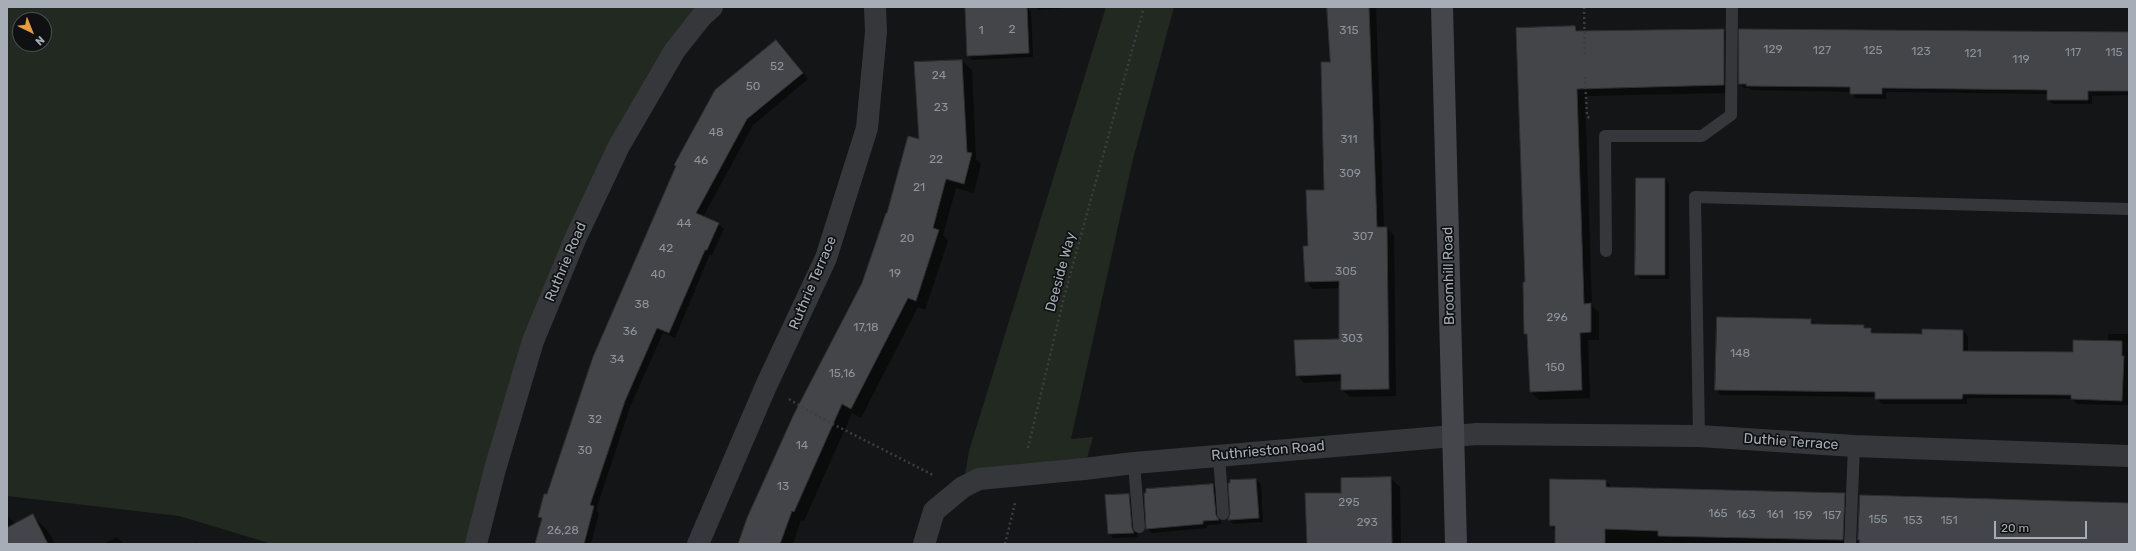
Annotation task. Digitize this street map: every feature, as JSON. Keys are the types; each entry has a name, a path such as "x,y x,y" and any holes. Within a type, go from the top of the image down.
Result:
{"street":[{"name":"Ruthrie Road","path":"476,544 533,341 576,237 619,146 674,50 702,16 712,7"},
{"name":"Ruthrie Terrace","path":"698,544 766,386 826,258 867,128 876,32 875,7"},
{"name":"Broomhill Road","path":"1442,7 1456,544"},
{"name":"Duthie Terrace","path":"1453,436 1476,434 1699,436 1854,446 2129,456"},
{"name":"Ruthrieston Road","path":"924,544 934,511 963,487 979,479 1219,455 1453,436"}],"lane":[{"path":"1606,251 1605,136 1702,136 1731,115 1732,7"},
{"path":"1699,436 1695,197 2129,209"},
{"path":"1850,544 1854,446"},
{"path":"1219,455 1223,514"},
{"path":"1134,463 1139,527"}],"path":[{"name":"Deeside Way","path":"1027,451 1066,289 1144,7"},
{"path":"1584,7 1585,57"},
{"path":"1585,77 1587,116 1605,136"},
{"path":"766,386 821,418 936,476"},
{"path":"1005,544 1016,498"}],"shaded area":[{"path":"7,7 712,7 576,237 476,544 272,544 179,516 7,496"},
{"path":"1106,7 1174,7 1133,159 1071,439 1093,437 1084,469 963,487 969,451"}],"building":[{"path":"1027,7 1029,53 967,56 965,8"},
{"path":"1327,7 1369,7 1377,227 1387,227 1389,389 1341,390 1341,374 1296,376 1294,340 1339,339 1339,281 1305,282 1303,246 1308,246 1306,190 1324,190 1321,62 1330,62"},
{"path":"1575,26 1576,31 1724,29 1724,85 1577,89 1584,304 1591,303 1591,332 1580,333 1582,390 1530,392 1527,334 1524,334 1523,282 1525,282 1516,28"},
{"path":"1739,29 2129,32 2129,91 2088,91 2088,100 2047,100 2047,90 1882,88 1882,94 1850,94 1850,87 1746,86 1747,84 1739,84"},
{"path":"776,40 803,73 747,119 696,213 719,223 707,250 705,250 669,333 657,328 625,401 590,505 594,506 584,544 535,544 542,518 538,517 544,494 547,494 593,357 676,166 674,165 715,90"},
{"path":"962,60 967,152 972,153 964,184 946,179 933,228 939,230 916,301 908,298 851,409 842,404 794,512 792,511 780,544 738,544 747,518 794,414 862,283 887,213 908,136 919,139 914,62"},
{"path":"1636,178 1665,178 1665,275 1635,275"},
{"path":"1717,317 1811,319 1811,324 1864,325 1864,328 1871,328 1871,333 1922,334 1922,329 1963,330 1963,351 2073,352 2073,340 2122,341 2122,356 2124,356 2122,401 2071,399 2071,395 1963,394 1962,399 1875,399 1875,392 1715,390"},
{"path":"1391,477 1392,544 1307,544 1305,493 1341,493 1341,478"},
{"path":"1256,479 1259,518 1228,520 1230,514 1228,483 1230,483 1230,480"},
{"path":"1550,479 1606,480 1606,487 1845,493 1843,540 1658,536 1658,531 1605,529 1605,544 1555,544 1555,526 1550,526"},
{"path":"1213,484 1216,515 1219,520 1203,521 1203,524 1146,529 1144,493 1146,493 1146,489"},
{"path":"1129,494 1132,528 1134,533 1108,534 1105,495"},
{"path":"1860,495 2129,503 2129,544 1859,544"},
{"path":"33,514 48,544 7,544 7,528"}]}
